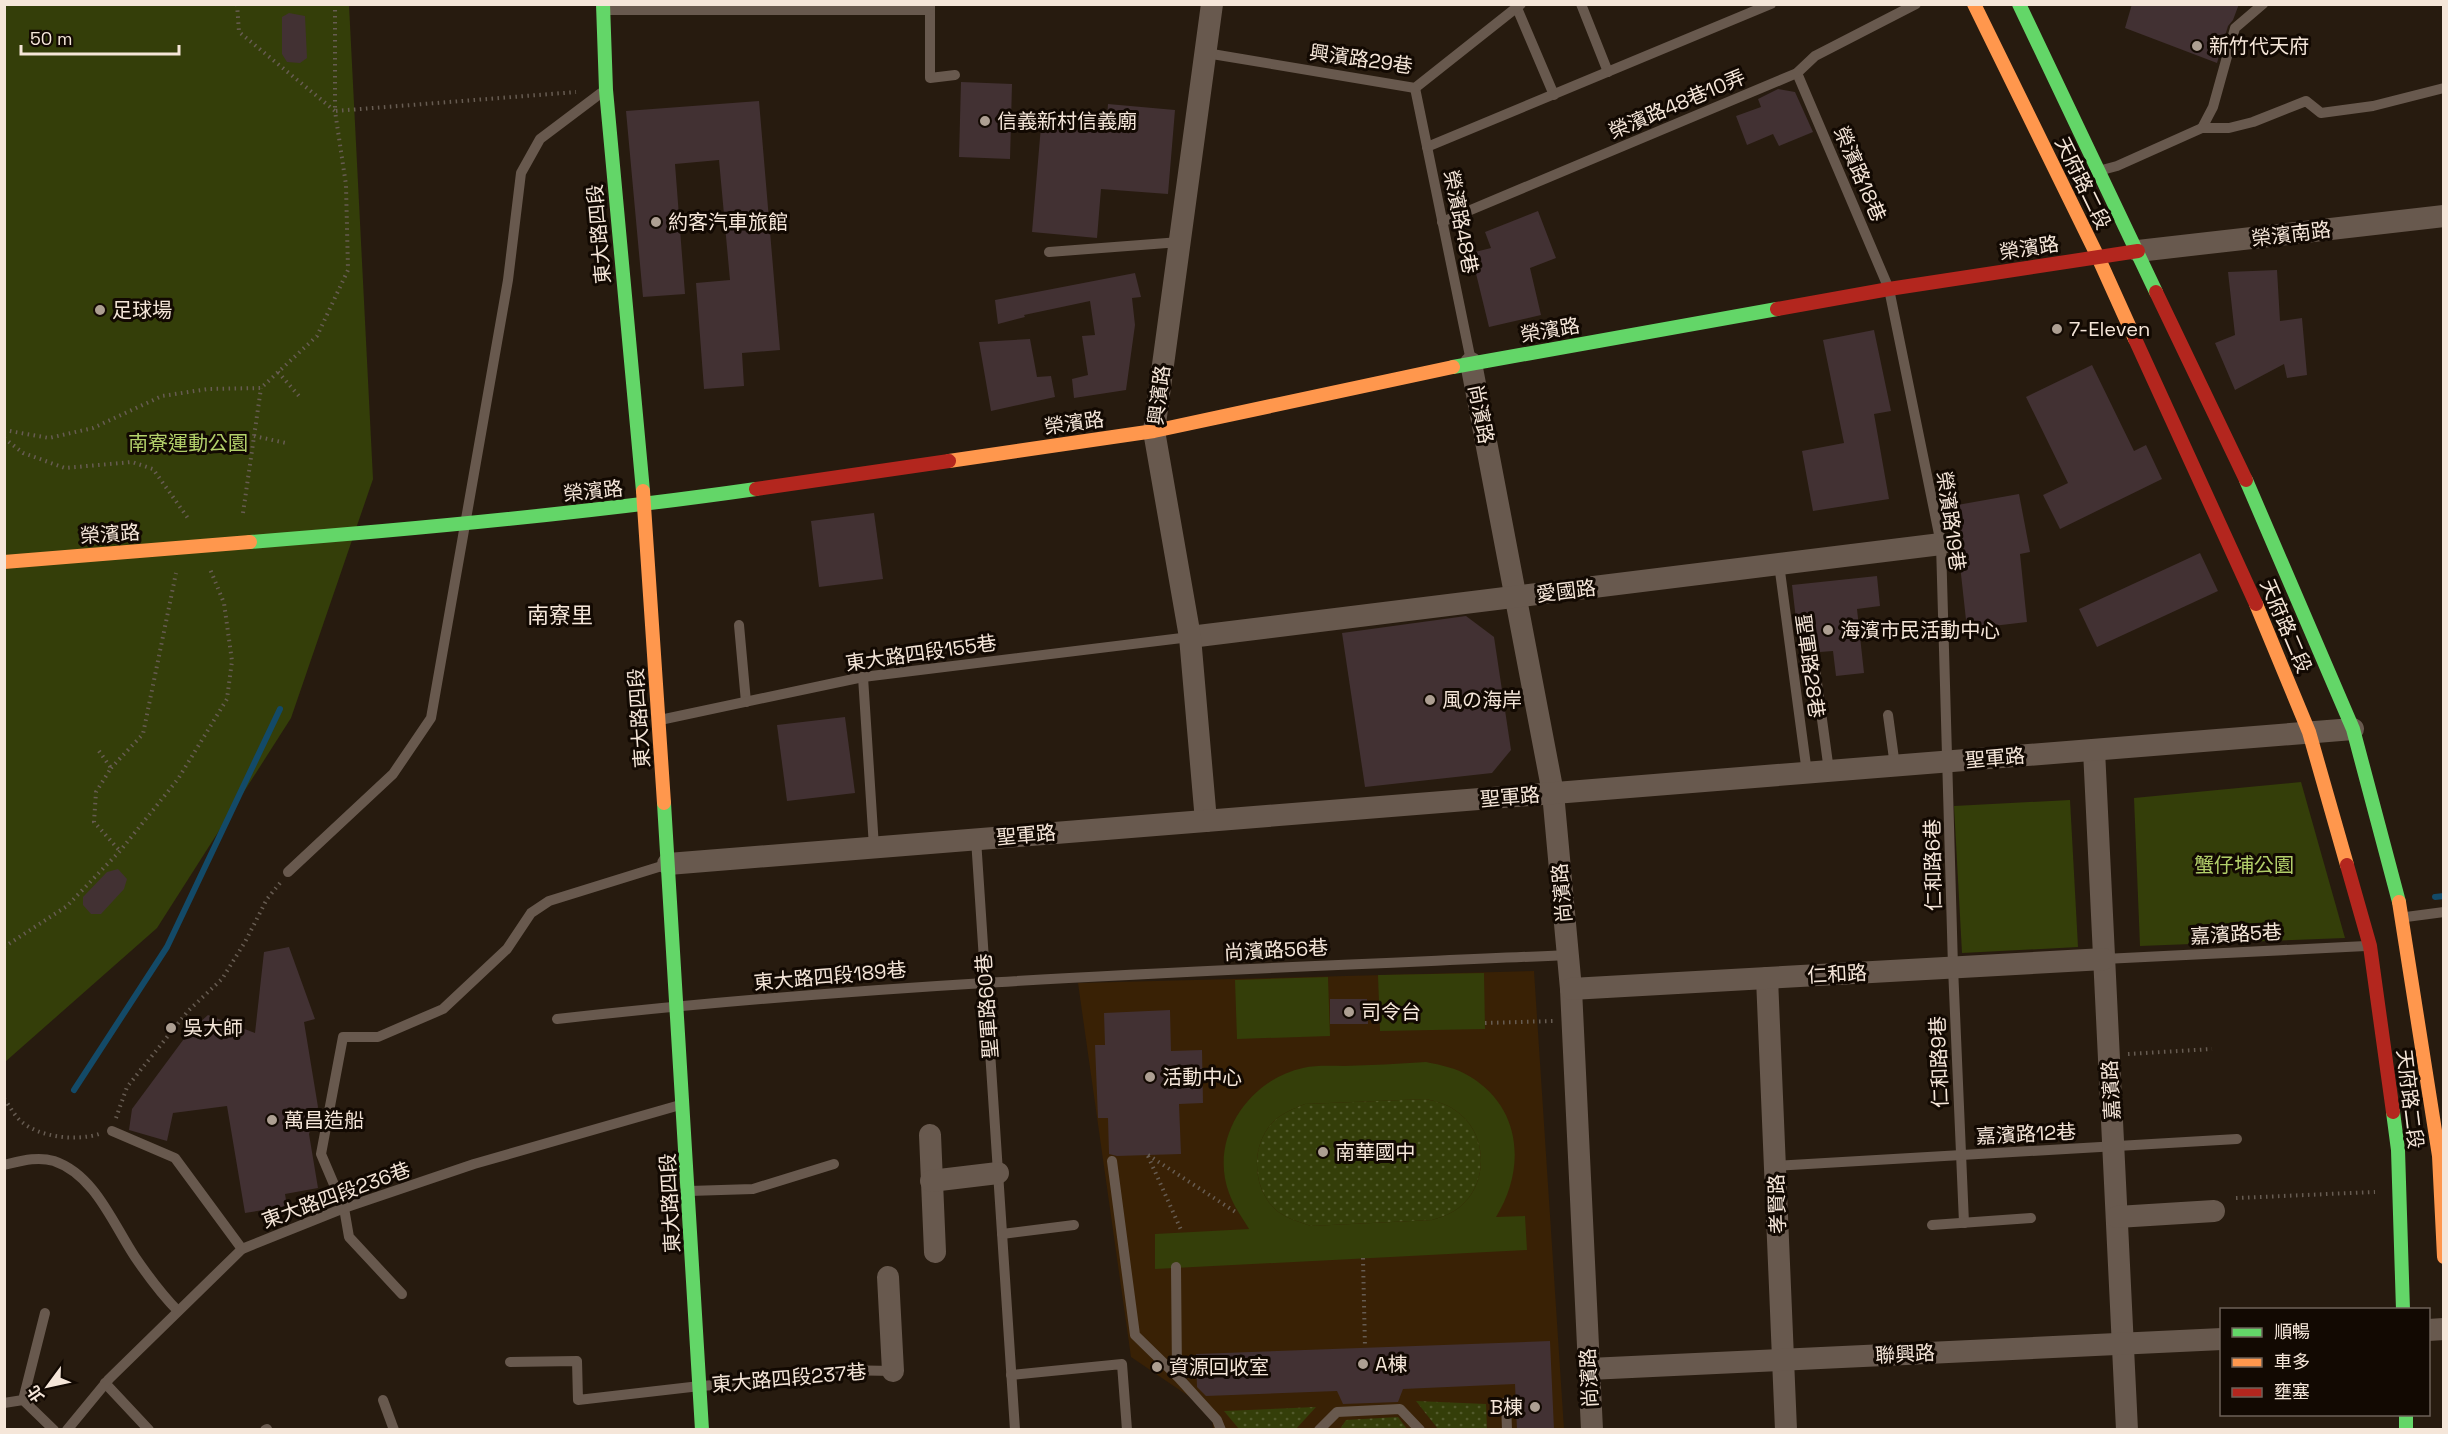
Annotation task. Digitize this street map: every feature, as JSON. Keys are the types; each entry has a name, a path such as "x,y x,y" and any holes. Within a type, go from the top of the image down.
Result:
{"street":[{"name":"興濱路","path":"1206,821 1190,637 1154,431 1212,4"},
{"name":"天府路二段","path":"1974,4 2098,257 2257,606 2309,732 2370,946 2398,1150 2403,1308"},
{"name":"東大路四段","path":"603,7 606,90 644,505 659,720 702,1430"},
{"name":"天府路二段","path":"2025,7 2099,171 2260,510 2353,729 2403,917 2439,1156 2444,1257"},
{"name":"榮濱南路","path":"2138,251 2444,216"},
{"name":"榮濱路","path":"4,562 464,525 644,505 1154,431 1471,363 1889,289 2138,251"},
{"name":"尚濱路","path":"1471,363 1553,793 1571,989 1592,1430"},
{"name":"愛國路","path":"1190,637 1941,544"},
{"name":"聖軍路","path":"668,864 2353,729"},
{"name":"嘉濱路","path":"2094,750 2127,1430"},
{"name":"仁和路","path":"1571,989 2104,959"},
{"name":"孝賢路","path":"1767,978 1786,1430"},
{"path":"930,1135 935,1252"},
{"path":"932,1181 998,1173"},
{"path":"2117,1217 2214,1211"},
{"name":"東大路四段237巷","path":"888,1277 893,1371"},
{"name":"聯興路","path":"1589,1369 2220,1339"}],"lane":[{"path":"1581,4 1608,72"},
{"path":"1427,147 1771,4"},
{"name":"榮濱路48巷10弄","path":"1442,222 1797,73 1815,56 1916,4"},
{"path":"2202,128 2213,107 2235,28 2263,4"},
{"name":"興濱路29巷","path":"1206,53 1415,88 1519,6"},
{"path":"1519,6 1554,95"},
{"path":"603,7 930,7 930,78 955,75"},
{"name":"榮濱路18巷","path":"1797,73 1889,289"},
{"name":"榮濱路48巷","path":"1415,88 1471,363"},
{"path":"2099,171 2117,166 2202,128 2229,128 2253,122 2306,101 2321,113 2373,106 2444,88"},
{"path":"288,872 393,774 431,718 508,280 521,172 540,139 606,90"},
{"path":"1049,252 1180,242"},
{"name":"榮濱路19巷","path":"1889,289 1941,544 1948,761"},
{"name":"聖軍路28巷","path":"1779,564 1818,772"},
{"path":"739,625 746,702"},
{"name":"東大路四段155巷","path":"659,720 864,677 1190,637"},
{"path":"1813,653 1818,772"},
{"path":"864,677 874,847"},
{"path":"1888,715 1895,766"},
{"name":"仁和路6巷","path":"1948,761 1953,967"},
{"name":"聖軍路60巷","path":"976,839 1015,1430"},
{"path":"402,1294 349,1238 344,1208 321,1154 343,1037 378,1037 443,1009 507,949 531,913 549,901 668,864"},
{"path":"2403,917 2444,912"},
{"name":"嘉濱路5巷","path":"2104,959 2370,946"},
{"name":"尚濱路56巷","path":"985,981 1568,954"},
{"name":"仁和路9巷","path":"1953,967 1960,1156"},
{"name":"東大路四段189巷","path":"558,1019 677,1006 985,981"},
{"name":"東大路四段236巷","path":"67,1430 105,1383 242,1249 344,1208 474,1164 683,1104"},
{"path":"112,1131 175,1158 242,1249"},
{"name":"嘉濱路12巷","path":"1775,1166 2114,1148 2236,1139"},
{"name":"嘉濱路12巷","path":"1960,1156 1964,1223"},
{"path":"4,1165 32,1158 54,1161 78,1174 101,1201 136,1258 178,1311"},
{"path":"1112,1161 1135,1335 1217,1420 1221,1430"},
{"path":"688,1191 753,1189 834,1164"},
{"path":"1932,1225 2031,1218"},
{"path":"1002,1234 1074,1225"},
{"path":"1176,1267 1177,1376"},
{"path":"23,1400 45,1313"},
{"name":"東大路四段237巷","path":"510,1362 577,1361 578,1400 700,1386 802,1379 839,1370 893,1371"},
{"path":"1011,1375 1122,1364 1127,1430"},
{"path":"105,1383 149,1430"},
{"path":"4,1403 23,1400"},
{"path":"23,1400 54,1430"},
{"path":"383,1400 394,1430"},
{"path":"1506,1402 1508,1430"},
{"path":"1319,1430 1338,1412 1400,1409 1420,1430"}],"path":[{"path":"237,4 239,32 335,111 606,90"},
{"path":"243,513 261,388 317,336 348,270 346,185 335,111 335,4"},
{"path":"278,372 299,396"},
{"path":"4,430 49,438 93,428 162,396 208,389 261,388"},
{"path":"254,436 286,442"},
{"path":"4,438 23,453 64,468 132,462 153,469"},
{"path":"120,851 94,822 96,792 111,768 143,734 176,573"},
{"path":"4,947 67,906 120,851 178,778 227,699 232,661"},
{"path":"99,751 111,768"},
{"path":"4,1099 22,1123 52,1136 87,1138 112,1131 127,1087 188,1011 222,979 245,942 267,899 288,872"},
{"path":"1485,1023 1572,1020"},
{"path":"2109,1055 2212,1049"},
{"path":"1182,1232 1148,1155 1237,1212"},
{"path":"2236,1198 2399,1191"},
{"path":"1363,1258 1365,1348"}],"shaded area":[{"name":"南華國中","path":"1534,971 1564,1429 1213,1429 1212,1412 1131,1357 1078,983"}],"green space":[{"name":"南寮運動公園","path":"4,5 349,5 373,479 291,718 157,928 5,1062"},
{"name":"蟹仔埔公園","path":"2301,782 2345,938 2140,946 2134,798"},
{"path":"2070,800 2078,947 1962,953 1954,806"},
{"path":"1484,973 1485,1029 1380,1031 1378,975"},
{"path":"1328,977 1330,1036 1237,1039 1235,980"},
{"path":"1426,1062 1464,1073 1487,1089 1500,1104 1509,1122 1514,1140 1515,1159 1506,1198 1496,1217 1525,1216 1527,1250 1155,1269 1155,1234 1249,1229 1229,1193 1224,1173 1224,1152 1229,1133 1238,1115 1265,1085 1283,1075 1308,1067","holes":["1426,1099 1448,1106 1460,1114 1469,1123 1479,1145 1481,1157 1478,1181 1465,1202 1454,1211 1432,1220 1311,1226 1285,1216 1269,1202 1259,1180 1257,1167 1260,1143 1273,1122 1284,1114 1305,1104"]},
{"path":"1426,1099 1444,1104 1460,1114 1469,1123 1479,1145 1481,1157 1478,1181 1465,1202 1454,1211 1432,1220 1311,1226 1285,1216 1269,1202 1259,1180 1258,1155 1260,1143 1266,1132 1280,1116 1305,1104"},
{"path":"1416,1401 1486,1404 1487,1429 1438,1429"},
{"path":"1316,1407 1295,1430 1239,1429 1224,1411"},
{"path":"1398,1417 1407,1429 1340,1429 1346,1420"}],"building":[{"name":"新竹代天府","path":"2132,4 2239,4 2228,26 2217,63 2125,28"},
{"path":"289,13 305,16 307,58 300,63 287,62 282,54 282,17"},
{"name":"信義新村信義廟","path":"961,82 1012,84 1010,159 959,157"},
{"path":"1778,89 1795,92 1813,132 1779,146 1773,134 1747,145 1736,116 1761,107 1758,99"},
{"name":"約客汽車旅館","path":"759,101 780,350 742,353 744,386 704,389 696,283 730,280 719,160 675,164 685,294 643,297 626,111"},
{"path":"1108,104 1175,110 1168,194 1101,189 1097,238 1032,232 1041,126 1106,132"},
{"path":"1538,211 1556,258 1530,268 1541,315 1489,327 1471,253 1491,248 1485,232"},
{"path":"2277,270 2280,321 2302,318 2307,375 2287,378 2284,364 2235,390 2215,343 2235,335 2228,272"},
{"path":"1135,273 1141,297 1132,298 1135,325 1126,390 1074,398 1072,379 1088,375 1082,336 1095,335 1090,301 1024,315 1025,317 998,324 995,300"},
{"path":"1874,330 1891,411 1874,414 1889,499 1813,511 1802,451 1844,443 1823,340"},
{"path":"1030,339 1037,377 1051,376 1055,397 991,411 979,342"},
{"path":"2092,365 2134,451 2146,445 2162,479 2060,529 2043,495 2068,483 2026,397"},
{"path":"2019,494 2030,552 2020,554 2027,622 1967,629 1960,565 1957,566 1946,507"},
{"path":"874,513 883,579 819,587 811,521"},
{"path":"2200,553 2218,591 2097,647 2079,609"},
{"name":"海濱市民活動中心","path":"1877,576 1880,606 1857,609 1864,673 1836,676 1833,651 1820,652 1819,648 1813,646 1808,647 1806,653 1800,654 1792,585"},
{"path":"1466,616 1494,637 1511,750 1492,773 1365,787 1342,633"},
{"path":"845,717 855,793 787,801 777,725"},
{"path":"118,869 127,879 124,889 101,914 91,914 83,905 83,897 107,872"},
{"path":"289,947 315,1019 304,1022 318,1107 309,1134 318,1188 285,1194 287,1206 245,1213 227,1106 173,1113 167,1141 129,1130 132,1109 189,1032 208,1015 255,1033 264,952"},
{"name":"司令台","path":"1330,999 1367,999 1368,1024 1330,1024"},
{"name":"活動中心","path":"1170,1010 1171,1051 1202,1050 1203,1103 1179,1104 1181,1154 1117,1156 1109,1154 1108,1118 1098,1118 1095,1045 1105,1045 1104,1013"},
{"name":"A棟","path":"1550,1341 1554,1430 1517,1430 1515,1384 1403,1389 1398,1402 1343,1404 1337,1391 1206,1396 1197,1387 1196,1354"}],"waterway":[{"path":"74,1090 167,947 280,709"},
{"path":"2435,897 2444,896"}],"traffic: fast":[{"path":"603,4 606,90 643,491"},
{"path":"2019,4 2156,292"},
{"path":"1453,367 1777,309"},
{"path":"2246,480 2353,729 2399,902"},
{"path":"250,542 503,520 756,489"},
{"path":"664,803 702,1430"},
{"path":"2393,1112 2398,1150 2403,1308"},
{"path":"2406,1416 2406,1430"}],"traffic: slow":[{"path":"1974,4 2098,257 2135,339"},
{"path":"949,461 1154,431 1453,367"},
{"path":"643,491 664,803"},
{"path":"4,562 250,542"},
{"path":"2256,604 2309,732 2347,865"},
{"path":"2399,902 2439,1156 2444,1257"}],"traffic: jam":[{"path":"1777,309 1889,289 2138,251"},
{"path":"2156,292 2246,480"},
{"path":"2135,339 2256,604"},
{"path":"756,489 949,461"},
{"path":"2347,865 2370,946 2393,1112"}],"place":[{"name":"新竹代天府","path":"2197,46"},
{"name":"信義新村信義廟","path":"985,121"},
{"name":"約客汽車旅館","path":"656,222"},
{"name":"足球場","path":"100,310"},
{"name":"7-Eleven","path":"2057,329"},
{"name":"海濱市民活動中心","path":"1828,630"},
{"name":"風の海岸","path":"1430,700"},
{"name":"司令台","path":"1349,1012"},
{"name":"吳大師","path":"171,1028"},
{"name":"活動中心","path":"1150,1077"},
{"name":"萬昌造船","path":"272,1120"},
{"name":"南華國中","path":"1323,1152"},
{"name":"A棟","path":"1363,1364"},
{"name":"資源回收室","path":"1157,1367"},
{"name":"B棟","path":"1535,1407"}],"district":[{"name":"南寮里","path":"560,615"}]}
